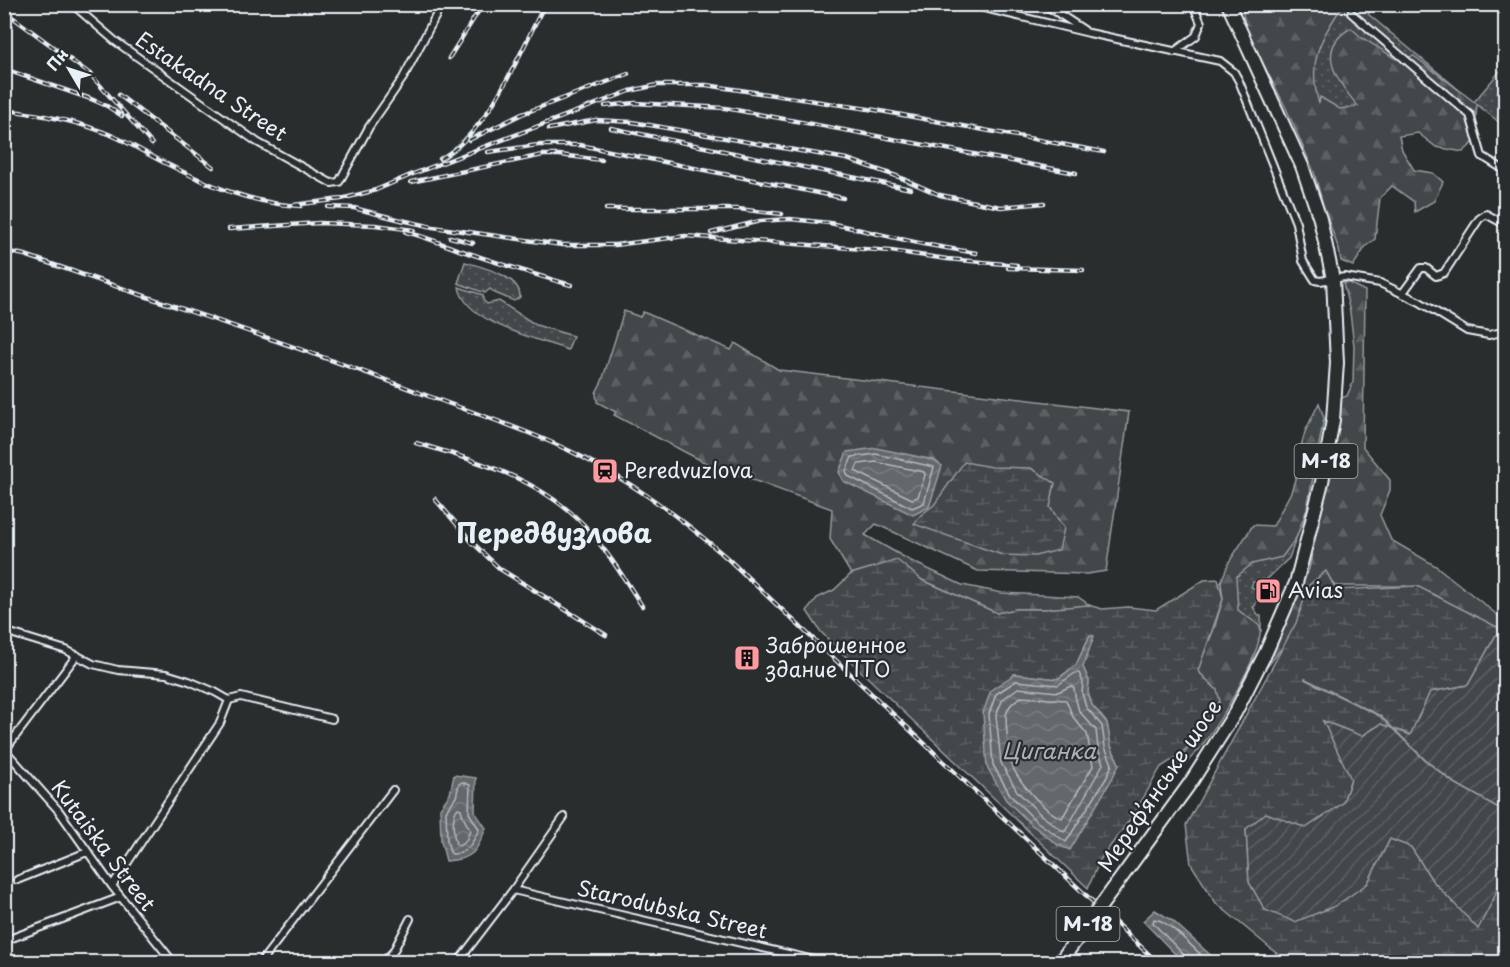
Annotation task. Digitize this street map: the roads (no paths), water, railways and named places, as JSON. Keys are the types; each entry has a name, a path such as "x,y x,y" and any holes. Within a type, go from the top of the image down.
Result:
{"highway":[{"name":"Мереф’янське шосе","path":"1060,963 1191,782 1235,713 1266,652 1296,583 1322,482 1333,420 1337,363 1333,279 1320,219 1302,166 1228,4"}],"street":[{"name":"Estakadna Street","path":"72,4 115,41 257,142 331,183 339,182 369,127 403,78 442,4"},
{"path":"967,4 1220,61 1234,72 1239,81 1296,223 1301,254 1307,269 1315,280 1345,277 1380,284 1420,302 1467,331 1490,335 1506,331"},
{"path":"1044,4 1089,33"},
{"path":"1174,52 1196,36 1201,23 1193,4"},
{"path":"1351,13 1470,115 1482,156 1506,171"},
{"path":"1402,294 1421,268 1425,268 1436,276 1444,273 1479,219 1486,214 1506,225"},
{"path":"4,631 45,642 93,664 118,670 166,674 215,692 229,700 241,697 332,719"},
{"name":"Kutaiska Street","path":"77,655 5,750 58,812 112,886 173,963"},
{"path":"112,886 220,723 229,700"},
{"path":"261,963 393,790"},
{"path":"458,963 564,817"},
{"path":"16,880 87,852"},
{"name":"Starodubska Street","path":"513,890 823,963"},
{"path":"4,941 121,897"},
{"path":"383,963 393,952 410,920"}],"water":[{"path":"876,448 934,460 942,466 929,507 913,515 843,481 839,472 847,452"},
{"name":"Циганка","path":"1090,635 1094,636 1083,667 1089,681 1088,693 1092,705 1107,723 1111,746 1119,764 1070,850 1058,845 1032,825 1006,800 987,767 983,713 991,690 1015,674 1058,679 1076,665"},
{"path":"454,775 476,778 475,812 486,828 473,853 463,858 446,861 441,841 440,808 450,794"},
{"path":"1155,910 1173,921 1218,962 1183,962 1143,921"}],"waterway":[{"path":"1305,679 1380,716 1425,760 1453,782 1497,807 1506,805"}],"railway":[{"path":"449,58 483,4"},
{"path":"440,159 458,146 488,111 514,68 545,4"},
{"path":"4,11 90,74 152,144"},
{"path":"4,69 91,99 122,116"},
{"path":"469,140 522,114 628,74"},
{"path":"293,205 341,199 376,190 630,91 657,85 706,85 875,110 1104,152"},
{"path":"119,95 213,167"},
{"path":"605,106 635,103 725,108 1076,173"},
{"path":"4,110 45,116 98,130 183,172 232,192 266,202 301,206"},
{"path":"549,129 596,120 632,122 847,159 899,177 940,195 975,202 1001,207 1044,203"},
{"path":"611,128 911,189"},
{"path":"488,152 538,145 580,145 843,198"},
{"path":"411,182 543,155 602,160"},
{"path":"328,207 354,208 405,221"},
{"path":"606,209 738,209 782,214"},
{"path":"397,219 433,227 562,245 615,245 685,236 891,251 1017,265"},
{"path":"711,233 760,221 790,219 830,223 923,244 976,253"},
{"path":"229,229 319,223 375,225 414,230"},
{"path":"406,232 571,285"},
{"path":"450,237 473,243"},
{"path":"4,251 25,255 379,377 544,439 602,467 676,516 727,558 1157,962"},
{"path":"1008,268 1083,270"},
{"path":"416,443 483,464 546,494 583,524 599,543 642,606"},
{"path":"435,499 473,543 500,569 606,635"}],"place":[{"name":"Peredvuzlova","path":"605,471"},
{"name":"Avias","path":"1268,591"},
{"name":"Заброшенное здание ПТО","path":"747,658"}],"district":[{"name":"Передвузлова","path":"554,534"}]}
